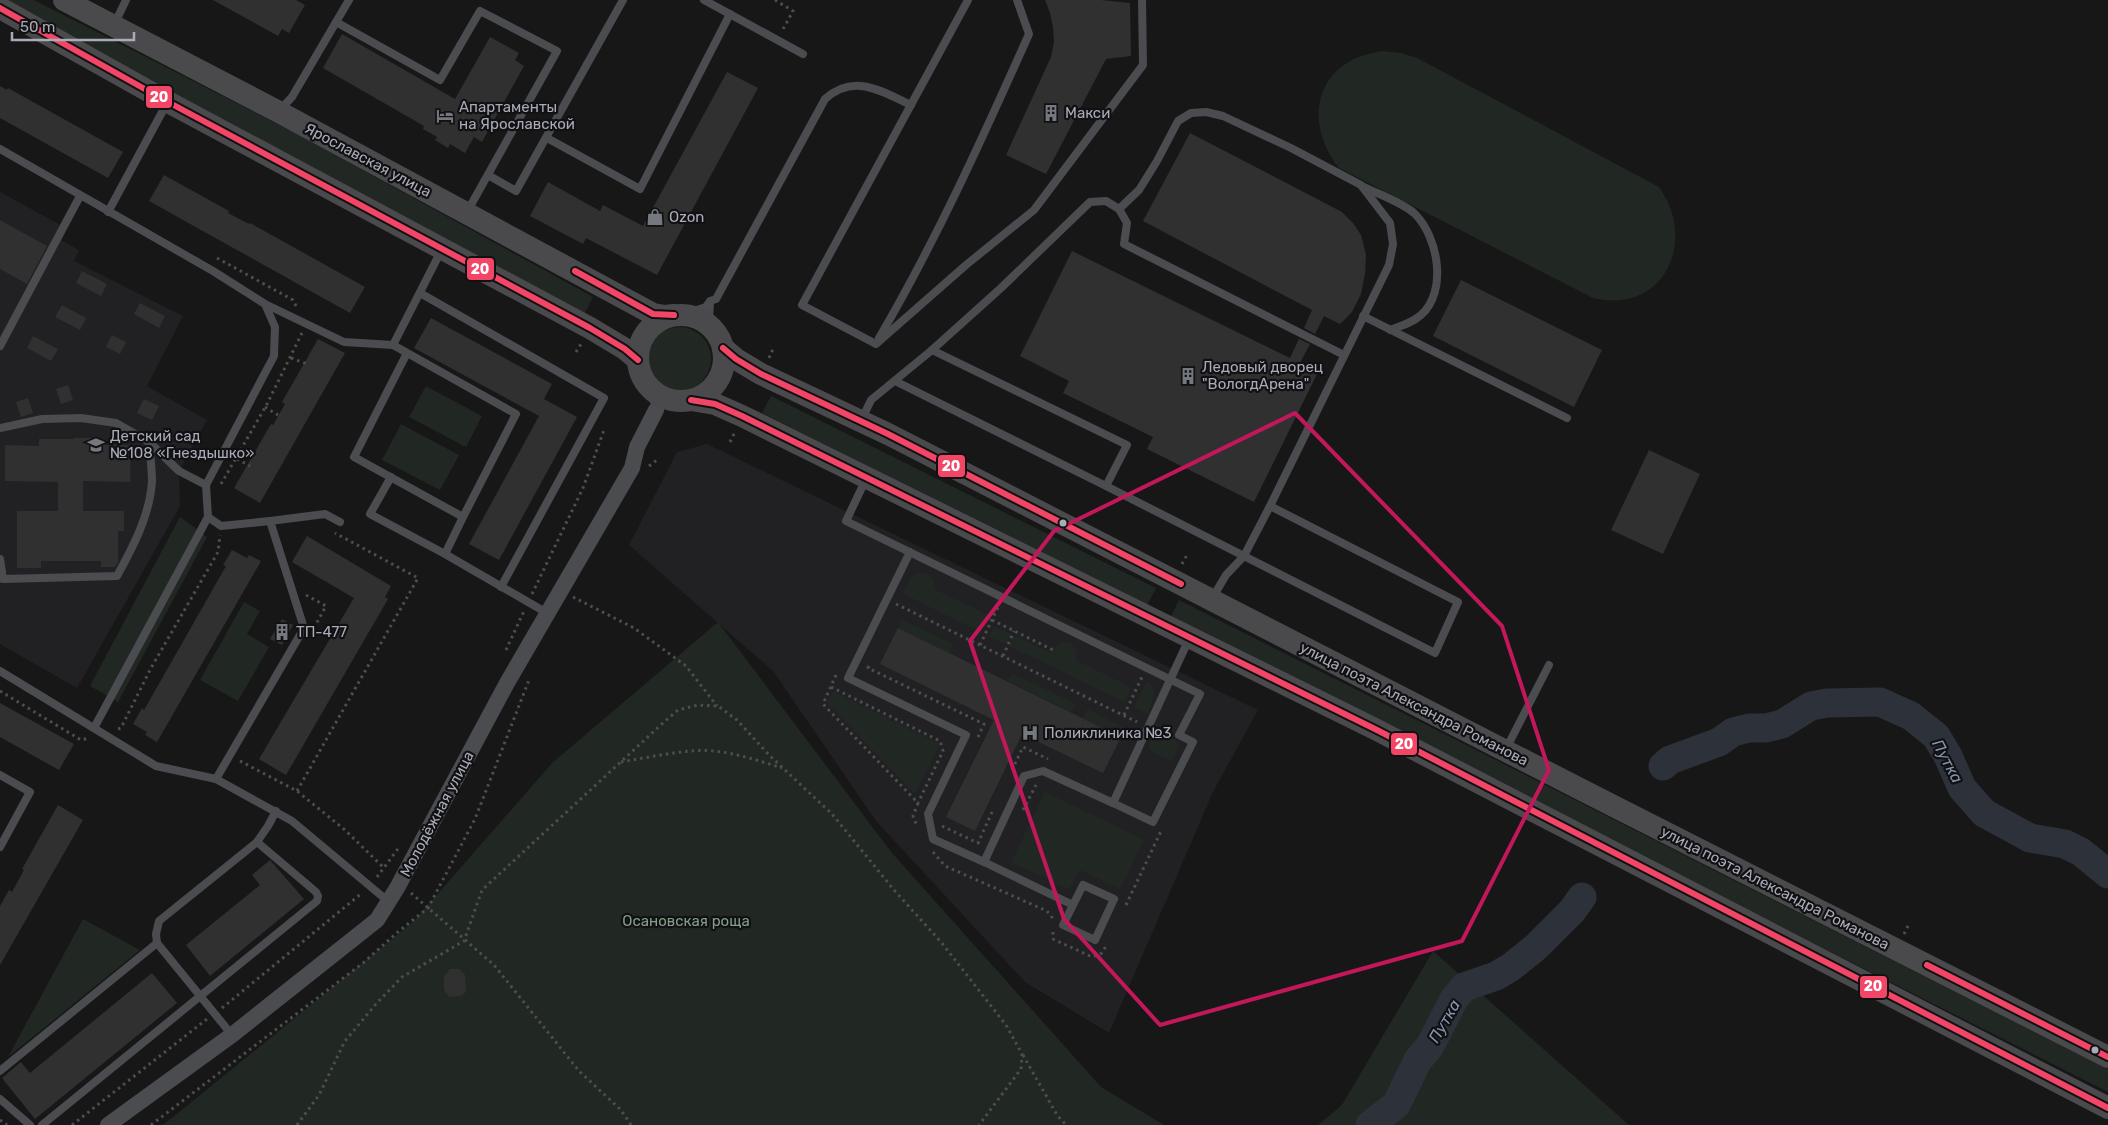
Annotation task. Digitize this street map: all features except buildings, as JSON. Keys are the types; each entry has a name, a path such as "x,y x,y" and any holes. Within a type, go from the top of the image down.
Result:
{"main road":[{"name":"Ярославская улица","path":"64,0 279,112 653,314 665,316 679,315"},
{"path":"0,8 168,102 441,250 590,328 625,349 638,360"},
{"path":"667,400 708,392 716,385 724,367 719,339 701,319 679,315 665,318 650,327 640,342 638,360 643,380 667,400 715,404 742,416 1377,730 2108,1108"},
{"name":"улица поэта Александра Романова","path":"719,339 736,359 761,374 861,421 1505,751 2108,1056"}],"street":[{"name":"Молодёжная улица","path":"108,1125 232,1034 377,920 400,884 507,683 632,468 637,447 667,400"}],"lane":[{"path":"113,26 126,0"},
{"path":"488,175 516,191 623,0"},
{"path":"704,0 803,54"},
{"path":"876,344 802,305 968,0"},
{"path":"876,344 914,280 1029,34 1017,0"},
{"path":"876,344 966,265 1034,210 1052,187 1143,65 1142,0"},
{"path":"279,112 292,97 336,22 346,1"},
{"path":"336,22 440,80 480,11 557,51 466,214"},
{"path":"547,138 640,189 730,14"},
{"path":"679,315 706,307 716,299 825,99 840,89 854,85 867,85 911,104"},
{"path":"108,212 168,102"},
{"path":"1119,209 1140,190 1158,161 1178,121 1191,113 1206,112 1223,116 1291,148 1413,212 1423,223 1434,253 1437,279 1436,292 1422,314 1412,322 1390,330"},
{"path":"0,149 213,271 264,304 344,342 394,345 516,414 445,554"},
{"path":"1212,600 1226,575 1244,556 1388,265 1393,244 1390,224 1361,185"},
{"path":"0,346 80,196"},
{"path":"861,421 870,400 932,350 1090,202 1106,201 1119,209 1127,223 1124,244 1344,355"},
{"path":"394,345 441,250"},
{"path":"420,293 604,398 501,587"},
{"path":"710,302 710,319 719,339"},
{"path":"94,728 208,517 206,485 274,356 275,327 264,304"},
{"path":"1363,316 1567,418"},
{"path":"932,350 1127,445 1106,486"},
{"path":"407,352 354,457 463,517"},
{"path":"895,381 1435,653 1458,602 1270,506"},
{"path":"0,428 42,418 81,418 116,423 149,442 179,471 206,485"},
{"path":"0,559 3,579 117,576 135,544 145,516 152,482 149,442"},
{"path":"391,477 370,514 445,554 547,613"},
{"path":"866,477 846,522 1200,694 1180,736 1193,742 1153,822 1044,770 1024,776 984,862"},
{"path":"208,517 221,526 325,514 340,522"},
{"path":"216,780 304,628 270,521"},
{"path":"910,552 848,678 966,736 928,814 933,839 1073,905"},
{"path":"1113,803 1189,637"},
{"path":"1505,751 1550,665"},
{"path":"0,671 156,766 216,780 276,811 292,821 389,902"},
{"path":"0,775 30,792 0,847"},
{"path":"232,1034 157,943 156,934 159,921 257,842 276,811"},
{"path":"42,1125 317,901 318,896 316,892 257,842"},
{"path":"1083,885 1114,899 1095,940 1063,925 1073,905 1083,885"},
{"path":"0,1071 157,943"},
{"path":"0,1099 30,1125"}],"path":[{"path":"775,0 793,10 776,40"},
{"path":"215,257 293,300 302,322 302,333 292,358 220,487"},
{"path":"761,374 773,349"},
{"path":"292,358 307,364"},
{"path":"265,407 278,415"},
{"path":"730,442 742,416"},
{"path":"504,654 528,602 540,582 583,488 604,430"},
{"path":"236,459 250,466"},
{"path":"0,690 82,740 106,735 121,728 151,668 218,552 221,526"},
{"path":"297,791 418,578 330,531"},
{"path":"287,574 302,593 326,606 312,632"},
{"path":"569,595 634,628 686,666 718,706 737,720 783,768 832,814 894,890 941,942 1006,1025 1057,1115 1066,1125"},
{"path":"980,645 1003,598"},
{"path":"886,599 1137,720 1133,729"},
{"path":"894,614 898,605"},
{"path":"992,620 1053,650"},
{"path":"1002,656 1014,631"},
{"path":"872,659 868,668 984,724 976,742"},
{"path":"1124,715 1146,668"},
{"path":"839,670 823,704 918,803"},
{"path":"831,687 940,742 943,751 913,816 920,833"},
{"path":"297,1125 320,1095 344,1041 376,1004 402,978 464,940 482,890 678,710 698,705 718,706"},
{"path":"1011,773 1023,747 1056,763"},
{"path":"621,762 692,750 729,753 754,758 783,768"},
{"path":"238,759 297,791 345,830 400,884 494,965 579,1072 621,1110 632,1125"},
{"path":"1022,812 1035,786 1040,784"},
{"path":"936,823 978,843 994,808"},
{"path":"1124,909 1163,829"},
{"path":"1150,833 1158,838"},
{"path":"72,1125 357,899 370,886 405,838"},
{"path":"930,848 945,866 1047,911 1054,920 1053,939 1092,957 1102,953 1107,944"},
{"path":"979,1125 1021,1069 1022,1054"},
{"path":"0,1120 7,1125"}],"highlighted area":[{"path":"1295,413 1502,626 1549,770 1462,941 1160,1025 1064,919 970,641 1054,531"}],"shaded area":[{"name":"Детский сад №108 «Гнездышко»","path":"0,192 66,228 61,240 79,250 74,261 183,316 147,386 207,420 179,471 180,506 77,688 0,644"},
{"name":"Поликлиника №3","path":"707,444 1258,710 1213,792 1109,1033 1025,982 876,821 773,671 629,545 677,452"}],"green space":[{"path":"0,0 34,0 299,135 593,297 583,317"},
{"path":"1382,51 1401,53 1417,58 1659,187 1670,208 1675,230 1674,250 1667,269 1655,285 1639,295 1618,300 1593,298 1339,168 1323,140 1319,125 1322,95 1328,82 1338,70 1355,58"},
{"path":"673,327 685,327 702,336 709,347 711,359 709,371 702,382 685,391 673,391 661,386 652,377 647,365 647,353 652,341 661,332"},
{"path":"426,386 482,416 466,447 409,417"},
{"path":"771,396 1156,588 1147,606 762,413"},
{"path":"401,424 459,455 440,490 382,460"},
{"path":"180,517 207,537 118,702 90,686"},
{"path":"918,573 927,574 934,580 934,589 989,615 980,632 903,594 910,578"},
{"path":"1179,600 2108,1069 2108,1092 1170,618"},
{"path":"244,602 260,611 247,634 269,647 238,701 200,680"},
{"path":"902,620 953,644 949,653 898,628"},
{"name":"Осановская роща","path":"718,622 892,853 1101,1087 1164,1125 162,1125 414,921 552,763"},
{"path":"994,626 1011,634 1006,644 989,637"},
{"path":"1014,635 1051,653 1059,644 1070,643 1076,650 1076,660 1131,687 1124,702 1009,646"},
{"path":"1012,673 1076,704 1071,712 1008,681"},
{"path":"1147,681 1155,693 1148,714 1134,707"},
{"path":"833,691 940,744 915,794 827,703"},
{"path":"1087,709 1125,728 1121,736 1083,718"},
{"path":"1160,733 1177,741 1179,747 1174,758 1169,760 1151,751 1149,746 1153,735"},
{"path":"1045,792 1144,840 1120,889 1080,870 1069,890 1011,862"},
{"path":"83,919 140,950 8,1057"},
{"path":"1433,951 1629,1125 1318,1125 1342,1105"}],"waterway":[{"name":"Путка","path":"1663,766 1670,760 1719,742 1733,732 1782,724 1811,706 1827,703 1880,702 1911,716 1936,736 1948,756 1962,788 1984,813 2030,838 2065,844 2081,852 2108,874"},
{"name":"Путка","path":"1370,1125 1396,1105 1418,1060 1430,1046 1454,999 1464,987 1496,976 1511,967 1536,947 1572,911 1582,897"}],"transit line":[{"name":"20","path":"0,8 168,102 590,328 625,349 638,360"},
{"name":"20","path":"575,271 653,314 674,315"},
{"name":"20","path":"723,348 736,359 761,374 888,434 1181,584"},
{"name":"20","path":"691,400 715,404 742,416 1377,730 2108,1108"},
{"name":"20","path":"1927,965 2108,1057"}],"place":[{"name":"Макси","path":"1051,113"},
{"name":"Апартаменты на Ярославской","path":"445,116"},
{"name":"Ozon","path":"655,217"},
{"name":"Ледовый дворец \"ВологдАрена\"","path":"1188,376"},
{"name":"Детский сад №108 «Гнездышко»","path":"96,445"},
{"name":"ТП-477","path":"282,632"},
{"name":"Поликлиника №3","path":"1030,733"}]}
